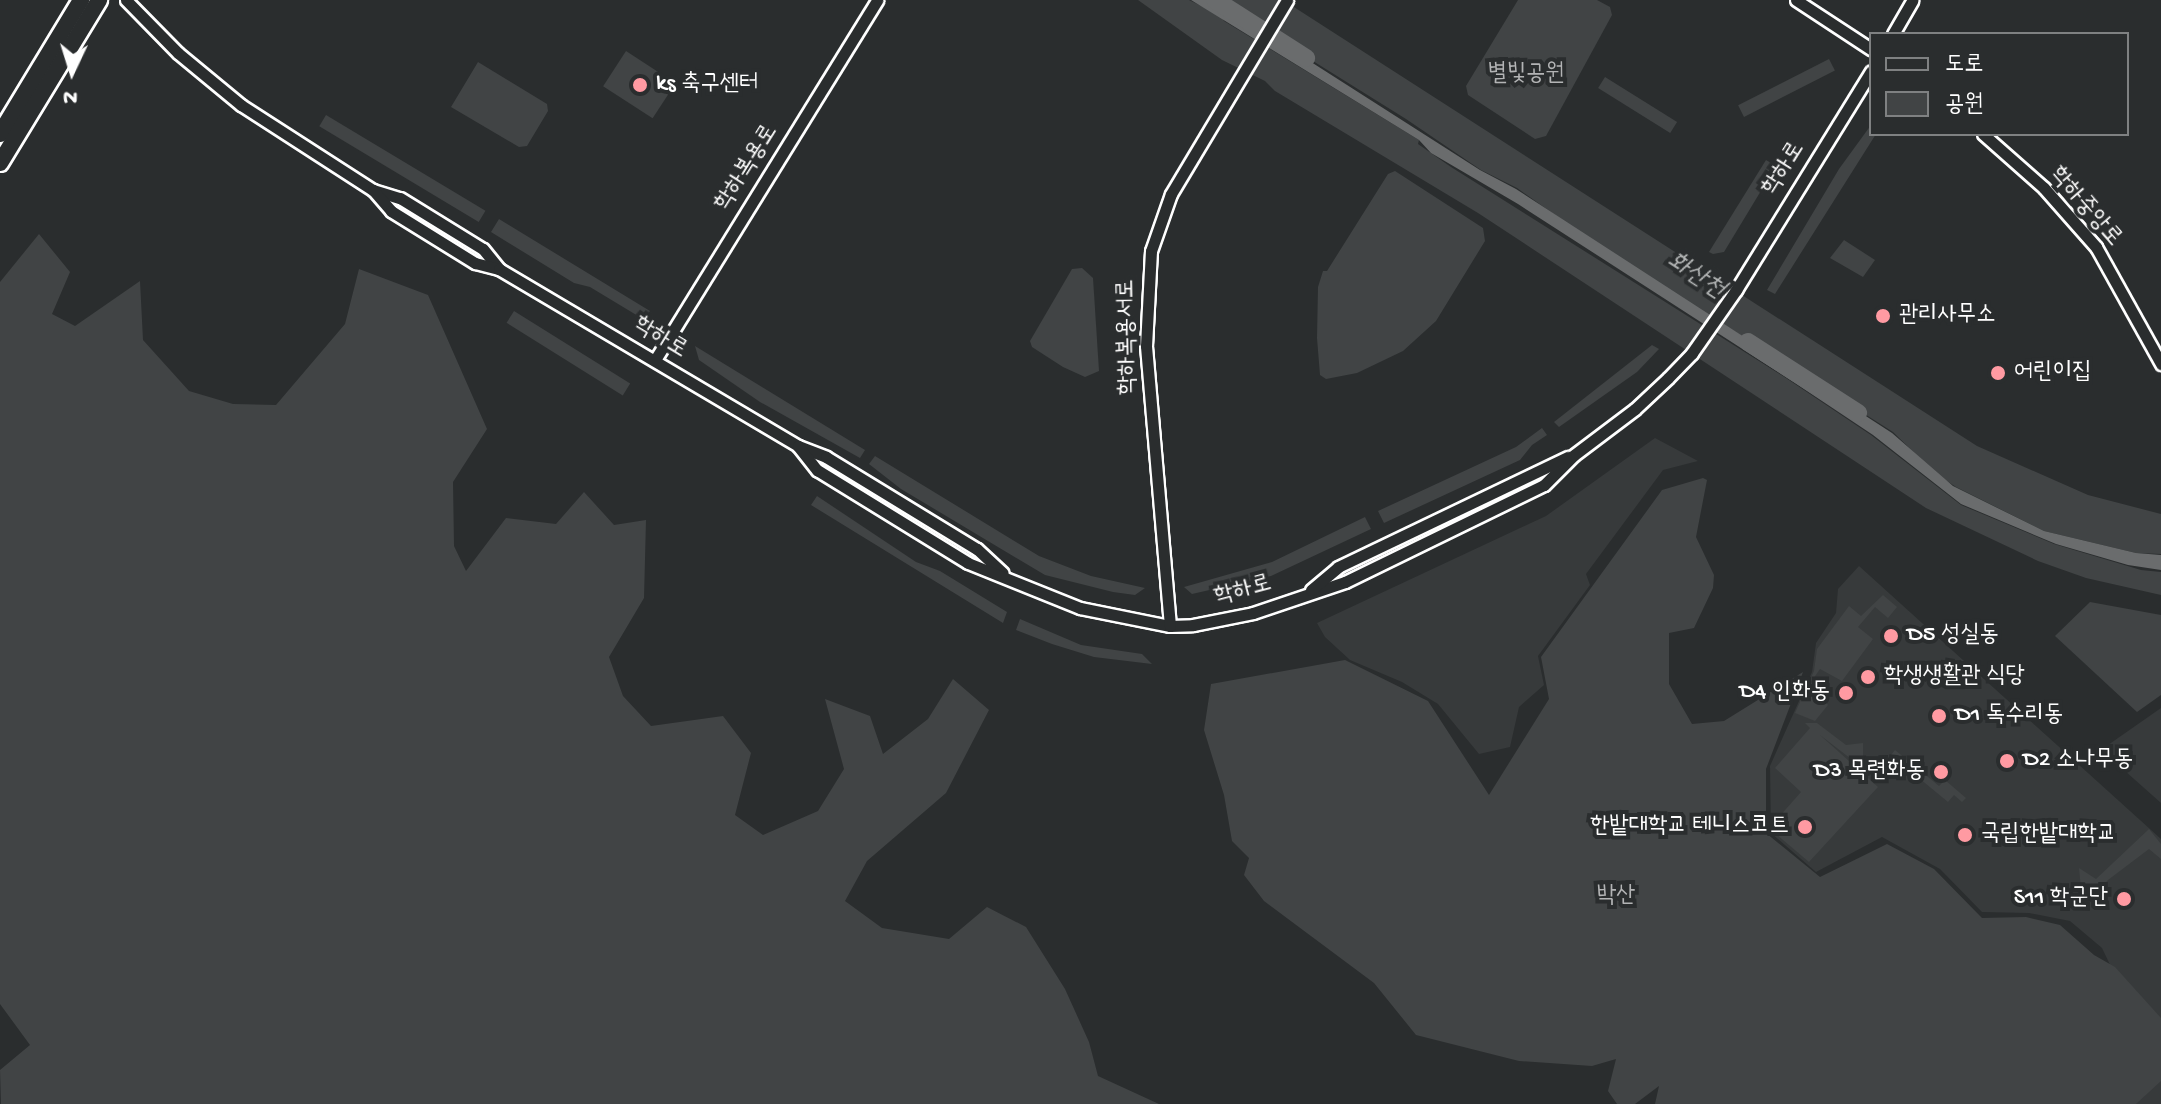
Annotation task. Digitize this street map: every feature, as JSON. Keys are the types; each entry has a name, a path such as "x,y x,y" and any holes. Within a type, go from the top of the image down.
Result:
{"highway":[{"path":"0,134 80,12 99,0"},
{"path":"0,163 80,12"}],"street":[{"name":"학하로","path":"126,0 178,53 241,105 373,190 400,198 483,249 499,269 798,446 817,470 968,563 1080,608 1170,626 1226,621 1307,593 1338,567 1574,455 1635,409 1692,353 1736,290 1869,74"},
{"name":"학하복용로","path":"655,360 877,0"},
{"path":"1796,0 1869,48"},
{"path":"1894,32 1913,0"},
{"name":"학하복용서로","path":"1170,626 1146,346 1151,251 1171,194 1284,4"},
{"name":"학하중앙로","path":"1985,136 2044,188 2096,247 2161,364"}],"shaded area":[{"path":"1191,0 1214,0 1480,170 1516,189 1892,433 1953,486 2044,531 2136,553 2161,555 2161,570 2128,565 2056,544 1961,504 1873,435 1795,383 1518,204 1431,153 1419,140"},
{"path":"1655,438 1698,461 1663,470 1586,574 1590,585 1538,656 1544,685 1519,707 1510,747 1479,754 1438,704 1402,682 1350,660 1325,637 1317,623 1546,516"},
{"name":"국립한밭대학교","path":"1859,566 2161,839 2161,1104 2136,1104 2140,1087 2134,1015 2102,948 2070,921 2029,913 1982,912 1940,869 1882,837 1816,872 1771,833 1770,766 1812,672 1816,643 1836,613 1838,589"},
{"path":"2161,708 2161,803 2107,755 2108,745"}],"green space":[{"path":"1138,0 1189,0 1220,15 1224,21 1419,140 1418,144 1451,167 1786,378 1871,435 1961,505 2054,544 2141,570 2161,572 2161,595 2086,578 2038,561 1926,508 1478,213 1275,91 1265,81 1222,60"},
{"path":"1215,0 1283,0 1977,446 2088,495 2161,514 2161,554 2136,553 2044,531 1956,487 1935,473 1893,432 1589,239 1517,188 1481,170 1406,119"},
{"name":"별빛공원","path":"1518,0 1597,0 1610,7 1612,15 1546,136 1535,139 1468,95 1466,86"},
{"name":"ks 축구센터","path":"626,51 675,83 653,118 603,86"},
{"path":"1829,59 1835,71 1744,117 1738,105"},
{"path":"478,62 547,104 548,111 527,146 519,147 451,107"},
{"path":"1605,77 1677,122 1670,133 1598,88"},
{"path":"326,115 485,211 479,222 319,126"},
{"path":"1869,128 1869,136 1875,136 1775,294 1767,290 1839,169"},
{"path":"1766,160 1776,166 1724,252 1709,252"},
{"path":"1395,171 1483,228 1485,241 1436,321 1403,351 1357,373 1326,379 1320,375 1317,338 1318,287 1323,271 1327,271 1388,174"},
{"path":"499,219 650,311 643,319 590,287 574,283 491,232"},
{"path":"39,234 70,272 52,314 75,326 140,281 143,340 189,391 233,404 276,405 345,324 359,269 428,295 487,429 453,482 454,546 466,571 506,518 556,524 584,492 614,525 646,520 644,598 609,657 623,696 651,726 723,716 751,753 735,815 763,835 818,811 844,769 825,699 870,716 883,754 928,719 953,679 989,710 946,793 867,861 845,901 882,928 949,939 987,907 1026,927 1065,989 1089,1042 1098,1076 1159,1104 1,1104 0,1070 30,1045 0,1004 0,282"},
{"path":"1844,240 1875,260 1863,277 1830,258"},
{"path":"1082,268 1093,278 1099,371 1085,377 1032,347 1030,341 1072,269"},
{"path":"514,311 630,384 623,395 507,323"},
{"path":"1652,345 1659,349 1637,372 1559,427 1554,422"},
{"path":"695,346 865,450 860,458 760,402 699,360"},
{"path":"1542,428 1547,435 1532,445 1520,460 1384,523 1378,511 1516,447"},
{"path":"875,456 1039,556 1091,576 1145,588 1135,595 1045,575 901,489 869,464"},
{"name":"박산","path":"1703,478 1707,480 1696,537 1714,575 1713,588 1694,628 1669,633 1669,684 1692,724 1724,721 1803,672 1766,769 1766,833 1820,877 1887,844 1934,869 1982,918 2026,917 2060,925 2094,955 2115,967 2161,1018 2161,1081 2136,1104 1655,1104 1659,1086 1635,1104 1617,1104 1608,1091 1616,1059 1592,1066 1519,1061 1416,1035 1374,983 1264,901 1244,875 1249,858 1232,841 1224,795 1204,730 1211,684 1345,660 1428,701 1489,795 1549,699 1541,657 1662,490"},
{"path":"817,496 916,562 940,571 1007,612 1003,623 811,505"},
{"path":"1365,517 1371,529 1271,576 1192,594 1184,587 1272,562"},
{"path":"1883,595 1897,607 1888,618 1875,607 1858,627 1873,639 1842,681 1820,669 1811,682 1828,705 1815,721 1795,713 1814,671 1817,649 1849,606 1861,616"},
{"path":"2090,602 2161,615 2161,695 2137,712 2055,636"},
{"path":"1020,619 1081,645 1142,654 1152,664 1094,657 1052,644 1016,630"},
{"path":"1805,723 1817,723 1846,745 1863,743 1863,758 1882,774 1881,782 1820,735 1878,787 1809,862 1769,828 1801,792 1775,768 1810,728"},
{"path":"1895,750 1939,786 1945,780 1966,798 1962,802 1954,795 1948,802 1891,755"},
{"path":"2149,829 2161,844 2161,859 2149,849 2108,880 2090,900 2081,889 2079,868 2096,879"}],"waterway":[{"name":"화산천","path":"1215,0 1306,58"},
{"name":"화산천","path":"1748,342 1858,413"}],"place":[{"name":"ks 축구센터","path":"640,85"},
{"name":"관리사무소","path":"1883,316"},
{"name":"어린이집","path":"1998,373"},
{"name":"D5 성실동","path":"1891,636"},
{"name":"학생생활관 식당","path":"1868,677"},
{"name":"D4 인화동","path":"1846,693"},
{"name":"D1 독수리동","path":"1939,716"},
{"name":"D2 소나무동","path":"2007,761"},
{"name":"D3 목련화동","path":"1941,772"},
{"name":"한밭대학교 테니스코트","path":"1805,827"},
{"name":"국립한밭대학교","path":"1965,835"},
{"name":"S11 학군단","path":"2124,899"}]}
